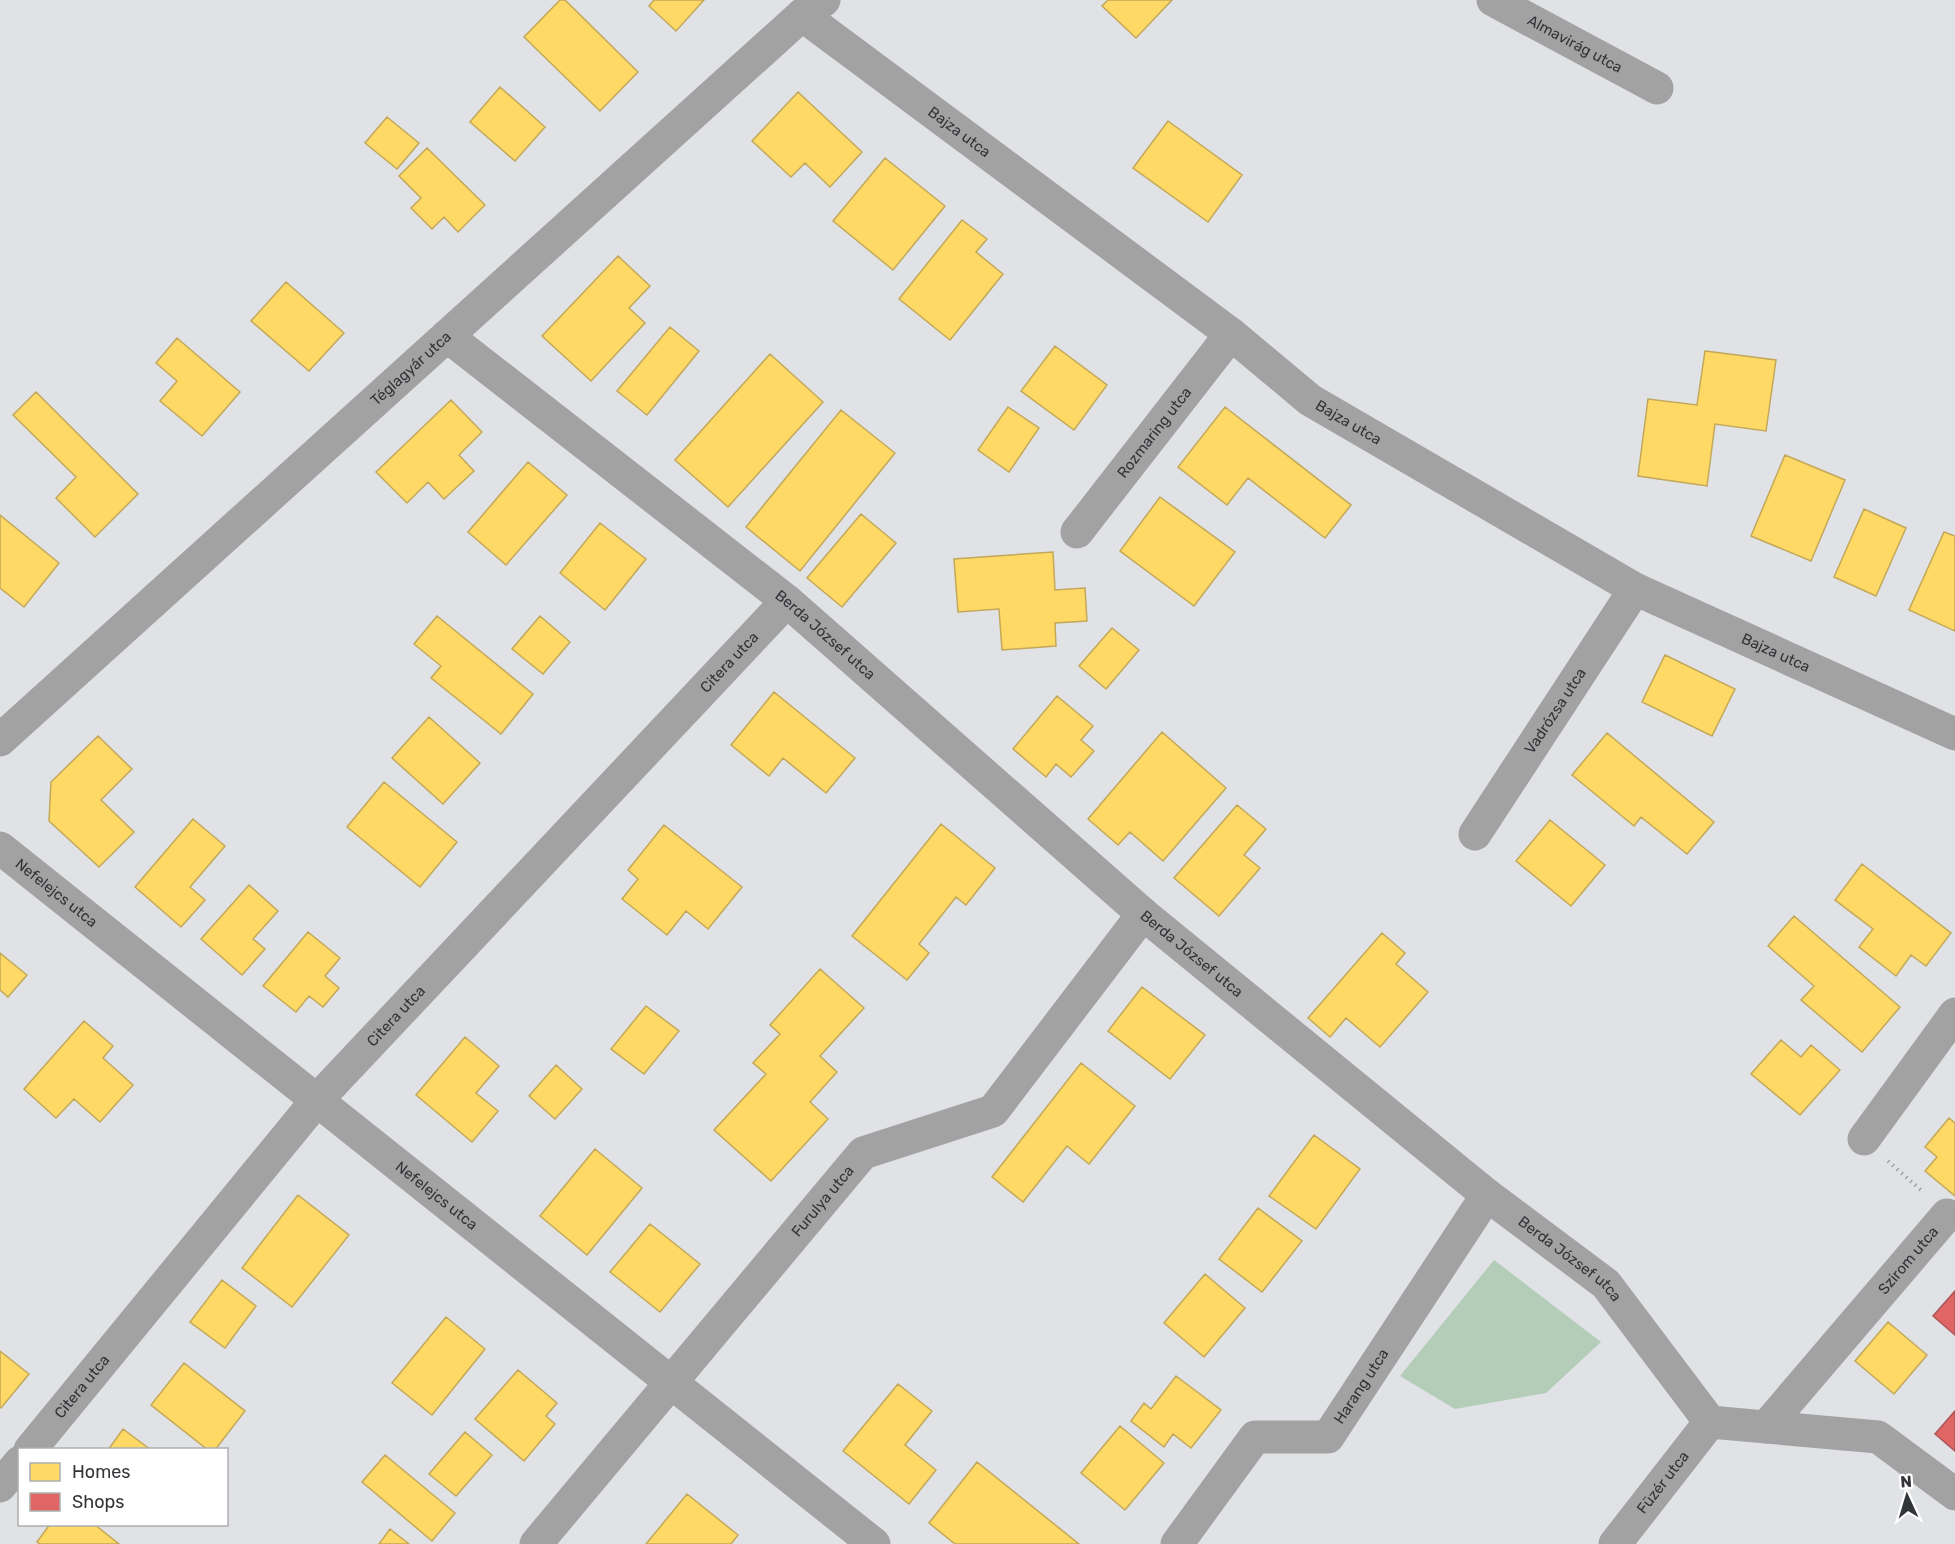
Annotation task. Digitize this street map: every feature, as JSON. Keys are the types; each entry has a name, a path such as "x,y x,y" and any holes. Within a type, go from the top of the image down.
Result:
{"street":[{"name":"Almavirág utca","path":"1493,0 1658,88"},
{"name":"Bajza utca","path":"813,8 1231,334 1310,400 1635,589 1955,734"},
{"name":"Téglagyár utca","path":"0,740 813,8"},
{"name":"Rozmaring utca","path":"1077,532 1231,334"},
{"name":"Berda József utca","path":"447,336 787,601 1143,914 1487,1195 1606,1284 1710,1422"},
{"name":"Vadrózsa utca","path":"1475,834 1635,589"},
{"name":"Citera utca","path":"31,1448 317,1100 787,601"},
{"name":"Nefelejcs utca","path":"0,848 874,1544"},
{"name":"Furulya utca","path":"536,1544 673,1384 863,1154 993,1111 1143,914"},
{"path":"1864,1139 1955,1014"},
{"name":"Harang utca","path":"1177,1544 1255,1437 1328,1437 1487,1195"},
{"name":"Szirom utca","path":"1766,1427 1947,1215"},
{"path":"1710,1422 1878,1437 1955,1494"},
{"name":"Füzér utca","path":"1615,1544 1710,1422"},
{"path":"0,1486 18,1464"}],"path":[{"name":"Szirom utca","path":"1864,1139 1947,1215"}],"green space":[{"path":"1494,1260 1601,1342 1546,1393 1455,1409 1400,1376"}],"building: Homes":[{"path":"560,0 565,0 638,72 600,111 524,37"},
{"path":"654,0 704,0 676,31 649,6"},
{"path":"1108,0 1172,0 1136,38 1102,6"},
{"path":"500,87 545,127 515,161 470,122"},
{"path":"798,92 862,152 830,187 805,163 791,177 752,141"},
{"path":"387,117 419,143 397,169 365,143"},
{"path":"1168,121 1242,175 1208,222 1133,168"},
{"path":"427,148 485,205 458,232 444,217 432,229 411,208 421,198 399,176"},
{"path":"885,158 945,206 893,270 833,221"},
{"path":"962,220 987,239 976,252 1003,274 950,340 899,299"},
{"path":"618,256 650,286 629,308 645,323 591,381 542,336"},
{"path":"286,282 344,333 309,371 251,321"},
{"path":"670,327 699,351 647,415 617,391"},
{"path":"177,338 240,392 202,436 160,401 177,381 156,363"},
{"path":"1055,346 1107,385 1074,430 1021,391"},
{"path":"1705,351 1776,360 1766,431 1715,424 1707,486 1638,476 1648,399 1697,405"},
{"path":"770,354 823,402 728,507 675,460"},
{"path":"36,392 138,494 95,537 56,498 76,477 13,415"},
{"path":"451,400 482,432 459,455 474,471 444,499 428,482 407,503 376,472"},
{"path":"1008,407 1039,428 1009,472 978,450"},
{"path":"1225,407 1351,505 1325,538 1248,478 1227,505 1178,467"},
{"path":"841,410 895,453 800,571 746,527"},
{"path":"1785,455 1845,480 1811,561 1751,536"},
{"path":"528,462 567,495 506,565 468,532"},
{"path":"1160,497 1235,552 1194,606 1120,551"},
{"path":"1864,509 1906,528 1876,596 1834,577"},
{"path":"861,514 896,543 842,607 807,578"},
{"path":"0,515 59,563 24,607 0,588"},
{"path":"600,523 646,559 605,610 560,573"},
{"path":"1944,532 1955,536 1955,631 1909,610"},
{"path":"1053,552 1055,590 1085,588 1087,621 1055,623 1056,646 1002,650 999,609 958,612 954,559"},
{"path":"437,616 533,694 501,734 431,678 441,666 414,644"},
{"path":"540,616 570,642 543,674 512,649"},
{"path":"1112,628 1139,650 1106,689 1079,666"},
{"path":"1665,655 1735,689 1712,736 1642,702"},
{"path":"774,692 855,758 826,793 783,758 769,776 731,745"},
{"path":"1057,696 1093,726 1081,740 1094,751 1071,777 1056,764 1046,777 1013,749"},
{"path":"429,717 480,763 443,804 392,758"},
{"path":"1162,732 1226,788 1163,861 1130,832 1118,845 1088,819"},
{"path":"1607,733 1714,822 1687,854 1641,817 1634,826 1572,775"},
{"path":"98,736 132,769 101,800 134,832 99,867 49,821 51,782"},
{"path":"384,782 457,842 420,887 347,827"},
{"path":"1237,805 1266,829 1244,855 1260,868 1219,916 1174,878"},
{"path":"193,819 225,846 190,887 205,900 181,927 135,887"},
{"path":"1550,820 1605,865 1571,906 1516,861"},
{"path":"941,824 995,868 966,905 956,897 919,944 929,953 907,980 852,936"},
{"path":"664,825 742,887 708,929 686,911 667,935 622,899 638,879 628,870"},
{"path":"1862,864 1951,933 1926,966 1911,955 1896,976 1859,947 1873,929 1835,900"},
{"path":"249,885 278,911 253,939 265,949 242,975 201,939"},
{"path":"1794,916 1900,1007 1862,1052 1801,1000 1814,986 1768,946"},
{"path":"308,932 340,958 325,976 339,988 323,1007 309,996 296,1012 263,986"},
{"path":"1382,933 1405,953 1396,964 1428,992 1380,1047 1346,1018 1330,1037 1308,1018"},
{"path":"0,953 27,975 8,997 0,990"},
{"path":"820,969 864,1008 820,1056 837,1072 810,1102 828,1119 771,1181 714,1130 766,1074 753,1063 780,1034 770,1025"},
{"path":"1142,987 1205,1035 1170,1079 1108,1031"},
{"path":"646,1006 679,1031 644,1074 611,1049"},
{"path":"84,1021 113,1046 103,1058 133,1085 100,1122 74,1099 56,1118 24,1089"},
{"path":"465,1037 499,1066 476,1093 498,1111 472,1142 416,1095"},
{"path":"1781,1040 1801,1057 1811,1045 1840,1070 1800,1115 1751,1074"},
{"path":"1081,1063 1135,1106 1089,1164 1067,1146 1023,1202 992,1177"},
{"path":"556,1065 582,1089 555,1119 529,1096"},
{"path":"1949,1118 1955,1123 1955,1196 1925,1171 1937,1157 1925,1147"},
{"path":"1314,1135 1360,1169 1316,1229 1269,1196"},
{"path":"595,1149 642,1188 587,1255 540,1216"},
{"path":"298,1195 349,1235 292,1307 242,1268"},
{"path":"1258,1208 1302,1241 1262,1292 1219,1259"},
{"path":"650,1224 700,1264 660,1312 610,1272"},
{"path":"1205,1274 1245,1308 1204,1357 1164,1323"},
{"path":"222,1280 256,1306 225,1348 190,1322"},
{"path":"446,1317 485,1349 432,1415 392,1383"},
{"path":"1888,1322 1927,1355 1894,1394 1855,1361"},
{"path":"0,1351 29,1374 1,1408 0,1407"},
{"path":"184,1363 245,1411 217,1448 205,1448 151,1405"},
{"path":"518,1370 557,1403 546,1416 555,1424 524,1461 475,1419"},
{"path":"1176,1376 1221,1410 1191,1448 1173,1434 1164,1447 1131,1421 1144,1403 1151,1409"},
{"path":"898,1384 932,1411 905,1445 936,1470 909,1504 843,1451"},
{"path":"1120,1426 1164,1463 1125,1510 1081,1473"},
{"path":"123,1429 148,1448 109,1448"},
{"path":"465,1432 492,1455 456,1496 429,1474"},
{"path":"385,1455 455,1513 432,1541 362,1482"},
{"path":"977,1462 1079,1544 955,1544 929,1523"},
{"path":"687,1494 738,1535 731,1544 646,1544"},
{"path":"49,1526 96,1526 119,1544 40,1544 37,1542"},
{"path":"390,1529 409,1544 379,1544"}],"building: Shops":[{"path":"1955,1291 1955,1335 1933,1316"},
{"path":"1955,1411 1955,1451 1935,1434"}]}
